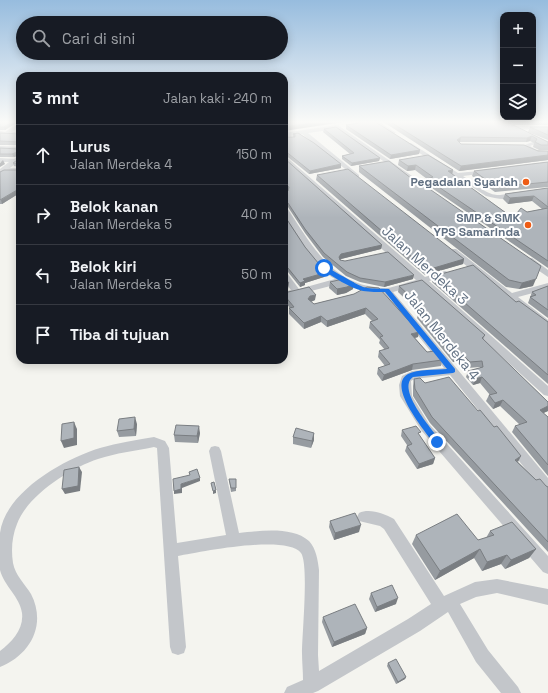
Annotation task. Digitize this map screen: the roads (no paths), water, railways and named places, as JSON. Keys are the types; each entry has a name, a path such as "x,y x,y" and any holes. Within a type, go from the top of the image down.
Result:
{"street":[{"path":"327,153 346,171 361,180"},
{"path":"374,153 434,194"},
{"path":"423,153 491,196 520,194"},
{"path":"420,157 427,156"},
{"path":"0,160 16,159"},
{"path":"1,171 16,160"},
{"name":"Jalan Merdeka 3","path":"288,160 312,177 391,251 548,392"},
{"path":"386,163 397,161"},
{"path":"346,171 362,168"},
{"path":"1,171 16,170"},
{"path":"457,175 497,170"},
{"name":"Jalan Merdeka 4","path":"288,217 316,259 331,273 359,292 387,291 548,487"},
{"path":"447,247 548,325"},
{"path":"377,254 391,251"},
{"path":"523,256 548,274"},
{"path":"387,291 472,266"},
{"path":"288,280 296,291"},
{"path":"288,293 343,280"},
{"path":"511,296 548,286"},
{"path":"453,371 412,375 406,378 404,389 406,396 419,418 437,442 548,567"},
{"path":"0,659 11,653 17,647 26,631 30,619 30,613 22,594 6,564 6,545 9,527 16,509 26,496 64,470 93,456 154,442 161,444 163,448 178,648"},
{"path":"215,451 234,540"},
{"path":"364,517 382,520 391,527 482,656 512,693"},
{"path":"170,550 234,540 290,539 302,544 308,550 312,570 310,655 312,685"},
{"path":"293,693 312,685 414,626 446,604 475,590 497,586 548,597"}],"place":[{"name":"Pegadaian Syariah","path":"526,182"},
{"name":"SMP & SMK YPS Samarinda","path":"528,225"}]}
